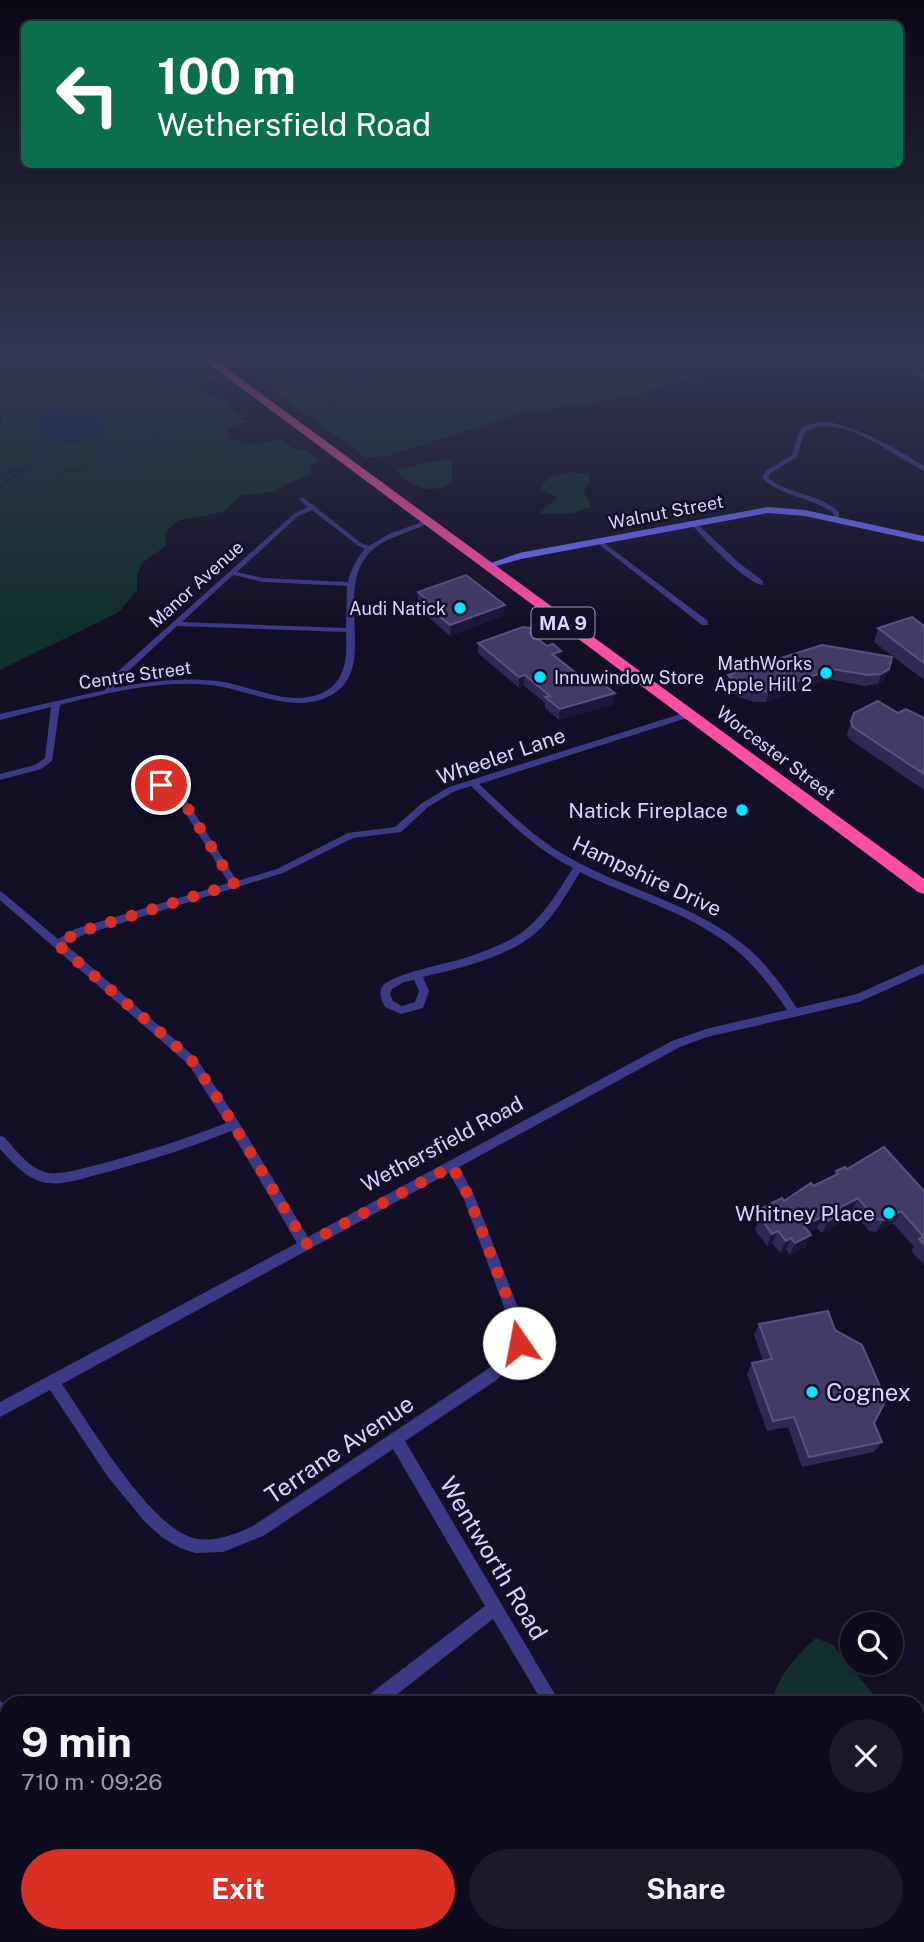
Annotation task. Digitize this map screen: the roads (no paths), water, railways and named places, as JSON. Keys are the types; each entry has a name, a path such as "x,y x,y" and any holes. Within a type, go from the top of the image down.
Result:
{"highway":[{"name":"Worcester Street","path":"320,443 924,888"},
{"name":"Worcester Street","path":"332,443 924,875"}],"street":[{"path":"798,443 795,456 768,472 765,478 780,489 823,502 836,512 837,520"},
{"path":"880,443 924,468"},
{"path":"302,499 359,544 370,549"},
{"name":"Manor Avenue","path":"108,691 114,680 175,624 296,515 312,507"},
{"name":"Walnut Street","path":"496,563 519,556 692,522 777,510 924,539"},
{"name":"Centre Street","path":"0,718 108,691 205,682 227,684 280,700 317,698 334,690 348,675 349,584 355,568 370,549 393,535 427,522"},
{"path":"692,522 736,565 760,583"},
{"path":"597,541 705,623"},
{"path":"232,573 263,580 349,584"},
{"path":"175,624 349,631"},
{"name":"Centre Street","path":"0,777 38,767 50,759 56,704"},
{"name":"Wheeler Lane","path":"57,944 79,932 287,868 342,838 398,830 432,800 472,782 690,714"},
{"path":"171,782 234,884"},
{"name":"Hampshire Drive","path":"472,782 531,836 579,867 678,909 721,932 753,960 795,1013"},
{"path":"417,975 491,953 523,936 547,914 579,867"},
{"path":"0,895 184,1052 203,1076 306,1244"},
{"name":"Wethersfield Road","path":"0,1410 676,1044 706,1033 859,998 924,968"},
{"path":"0,1141 26,1167 45,1177 56,1179 194,1140 233,1125"},
{"name":"Terrane Avenue","path":"52,1381 148,1517 173,1538 201,1547 229,1544 258,1531 490,1376 509,1359 519,1343 517,1323 468,1195 452,1166"},
{"name":"Wentworth Road","path":"395,1439 548,1696"},
{"path":"381,1696 495,1608"}],"waterway":[{"path":"0,475 26,467 40,453 62,443"},
{"path":"59,473 86,468 100,459 148,443"},
{"path":"0,487 23,469"}],"place":[{"name":"Audi Natick","path":"460,608"},
{"name":"MathWorks Apple Hill 2","path":"826,673"},
{"name":"Innuwindow Store","path":"540,677"},
{"name":"Natick Fireplace","path":"742,810"},
{"name":"Whitney Place","path":"889,1213"},
{"name":"Cognex","path":"812,1392"}]}
